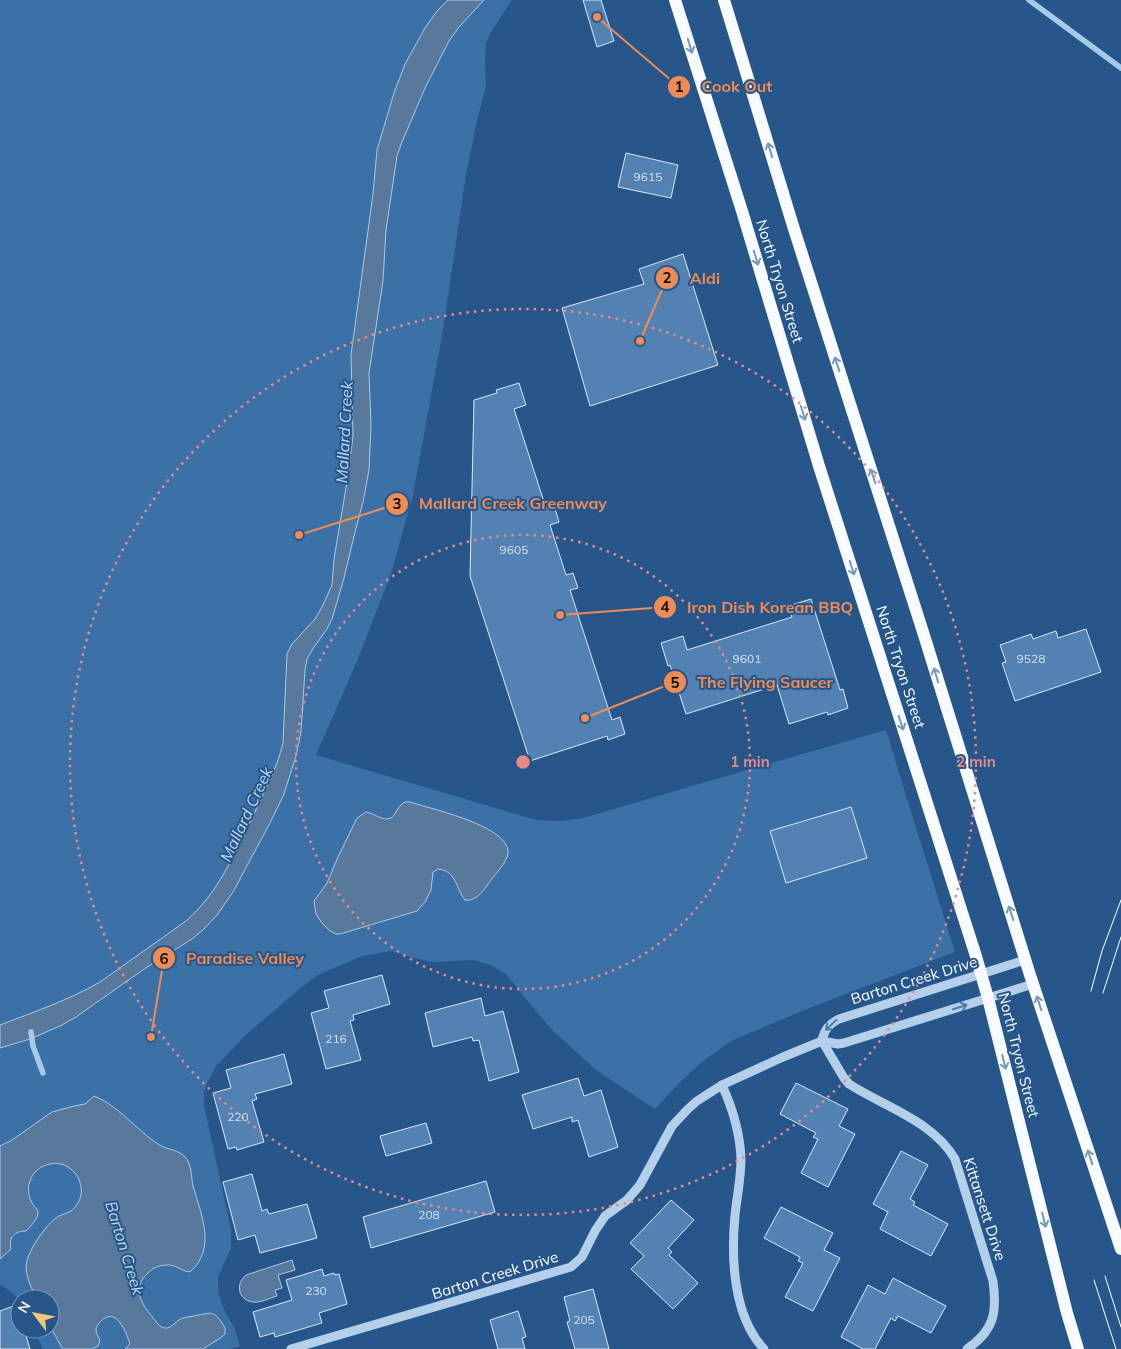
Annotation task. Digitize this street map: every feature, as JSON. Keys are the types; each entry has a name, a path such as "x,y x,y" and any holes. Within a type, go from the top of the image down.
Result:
{"main road":[{"name":"North Tryon Street","path":"675,0 742,211 819,466 981,974 1067,1313 1078,1349"},
{"name":"North Tryon Street","path":"724,0 789,213 923,632 1025,960 1121,1248"}],"street":[{"name":"Barton Creek Drive","path":"822,1041 826,1029 839,1019 1025,960"},
{"name":"Barton Creek Drive","path":"291,1349 571,1267 582,1257 594,1231 605,1216 627,1200 640,1185 666,1136 678,1118 697,1101 722,1086 783,1056 822,1041 838,1044 844,1043 1033,984"},
{"name":"Kittansett Drive","path":"822,1041 849,1084 925,1127 951,1151 956,1159 994,1281 996,1297 993,1318 989,1328 968,1349"},
{"path":"722,1086 732,1108 741,1158 733,1233 735,1273 744,1316 751,1331 764,1349"}],"shaded area":[{"path":"0,0 512,0 486,43 486,87 466,175 443,330 413,495 391,574 355,666 316,755 536,820 560,821 583,818 886,730 955,952 807,1009 731,1041 702,1062 655,1109 596,1070 552,1030 506,974 492,966 474,960 433,962 391,951 362,956 318,975 248,1033 216,1066 204,1092 204,1105 231,1230 231,1248 218,1277 219,1295 225,1312 234,1327 240,1346 230,1349 43,1349 38,1339 60,1339 60,1289 10,1289 10,1291 0,1285"}],"water":[{"path":"448,0 484,0 449,41 425,88 397,156 386,230 383,281 369,373 371,426 369,470 363,502 332,619 307,659 301,732 296,756 284,794 233,892 217,915 204,929 76,1017 30,1039 0,1048 0,1025 64,1000 100,982 186,921 198,910 224,873 273,772 283,743 287,654 292,644 315,619 332,585 334,559 353,436 351,355 373,194 377,150 405,64 425,28 437,11"},
{"path":"405,802 451,814 484,827 497,835 506,844 508,854 505,861 483,890 473,899 465,900 452,876 444,870 438,869 433,872 431,890 425,902 417,911 340,934 330,931 316,914 314,901 327,883 357,818 366,812 382,818 390,818"},
{"path":"94,1096 102,1100 119,1111 150,1139 182,1154 189,1163 205,1231 203,1253 198,1263 190,1272 169,1265 153,1269 140,1283 139,1294 146,1309 163,1328 170,1327 184,1318 209,1313 215,1315 225,1328 225,1334 203,1349 125,1349 130,1344 126,1333 119,1321 111,1316 102,1320 96,1327 96,1333 100,1341 98,1346 92,1349 63,1349 57,1339 60,1339 60,1289 32,1289 26,1266 33,1247 47,1227 59,1216 73,1210 81,1196 80,1181 76,1174 65,1165 58,1163 50,1164 38,1169 34,1173 28,1191 32,1203 37,1209 37,1217 26,1231 19,1232 13,1236 10,1245 11,1249 0,1259 0,1146 12,1140 52,1112 85,1104"},
{"path":"292,1260 295,1270 278,1275 282,1288 275,1290 277,1296 253,1302 248,1301 241,1295 240,1283 246,1275"}],"building":[{"path":"583,0 601,0 614,41 597,47"},
{"path":"626,153 678,165 671,198 618,187"},
{"path":"683,254 718,365 590,406 562,308 644,284 639,269"},
{"path":"519,383 526,405 514,409 546,508 554,505 559,522 550,525 566,575 573,573 578,588 570,590 612,720 620,717 625,734 608,740 607,736 530,761 470,576 474,400 497,393 496,390"},
{"path":"811,599 840,690 843,689 848,708 828,715 827,712 789,724 777,685 686,714 661,643 683,636 687,650 792,617 788,606"},
{"path":"1086,629 1101,672 1015,701 1002,663 1006,662 1000,645 1031,634 1033,639 1056,631 1058,638"},
{"path":"851,807 867,858 786,883 770,831"},
{"path":"382,975 390,1004 353,1015 354,1020 350,1021 361,1060 326,1069 311,1013 329,1008 324,991"},
{"path":"481,998 485,1016 503,1011 519,1072 489,1081 479,1040 473,1041 472,1037 433,1047 425,1013"},
{"path":"284,1054 292,1084 255,1094 257,1099 252,1101 264,1142 237,1150 236,1147 228,1149 213,1093 231,1088 226,1070"},
{"path":"578,1078 584,1096 601,1090 618,1147 589,1157 578,1120 572,1122 572,1117 533,1129 522,1095"},
{"path":"796,1083 848,1109 839,1126 855,1134 828,1187 801,1173 818,1139 813,1137 816,1133 780,1114"},
{"path":"426,1123 432,1143 386,1156 380,1136"},
{"path":"901,1151 928,1165 910,1199 915,1202 913,1205 948,1224 931,1256 880,1229 888,1212 873,1204"},
{"path":"252,1174 262,1211 267,1209 269,1214 307,1204 317,1238 260,1253 255,1235 238,1240 223,1182"},
{"path":"486,1181 495,1212 371,1248 363,1217"},
{"path":"671,1200 694,1220 668,1248 672,1252 669,1255 698,1283 673,1309 631,1269 644,1256 630,1243"},
{"path":"781,1207 833,1233 824,1250 840,1258 813,1311 785,1297 803,1263 798,1261 800,1257 764,1238"},
{"path":"322,1269 324,1276 334,1273 335,1275 339,1274 347,1304 319,1313 322,1323 275,1337 274,1333 260,1337 253,1312 292,1300 286,1280"},
{"path":"893,1278 946,1306 931,1333 898,1316 895,1321 891,1318 875,1349 863,1349 841,1337 868,1285 885,1294"},
{"path":"593,1289 609,1349 575,1349 567,1322 570,1321 564,1297"},
{"path":"10,1307 10,1339 27,1339 30,1349 0,1349 0,1311"},
{"path":"518,1311 526,1337 522,1338 525,1349 498,1349 490,1320"}],"waterway":[{"path":"1029,0 1121,68"},
{"name":"Barton Creek","path":"31,1032 33,1046 43,1073"}],"tram line":[{"path":"1091,991 1102,951 1121,900"},
{"path":"1103,993 1121,937"},
{"path":"1105,1276 1121,1327"},
{"path":"1094,1280 1116,1349"}],"place":[{"name":"Cook Out","path":"597,17"},
{"name":"Aldi","path":"640,341"},
{"name":"Mallard Creek Greenway","path":"299,535"},
{"name":"Iron Dish Korean BBQ","path":"560,615"},
{"name":"The Flying Saucer","path":"585,718"},
{"name":"Paradise Valley","path":"151,1037"}],"water label":[{"name":"Mallard Creek","path":"344,432"},
{"name":"Mallard Creek","path":"246,814"}]}
